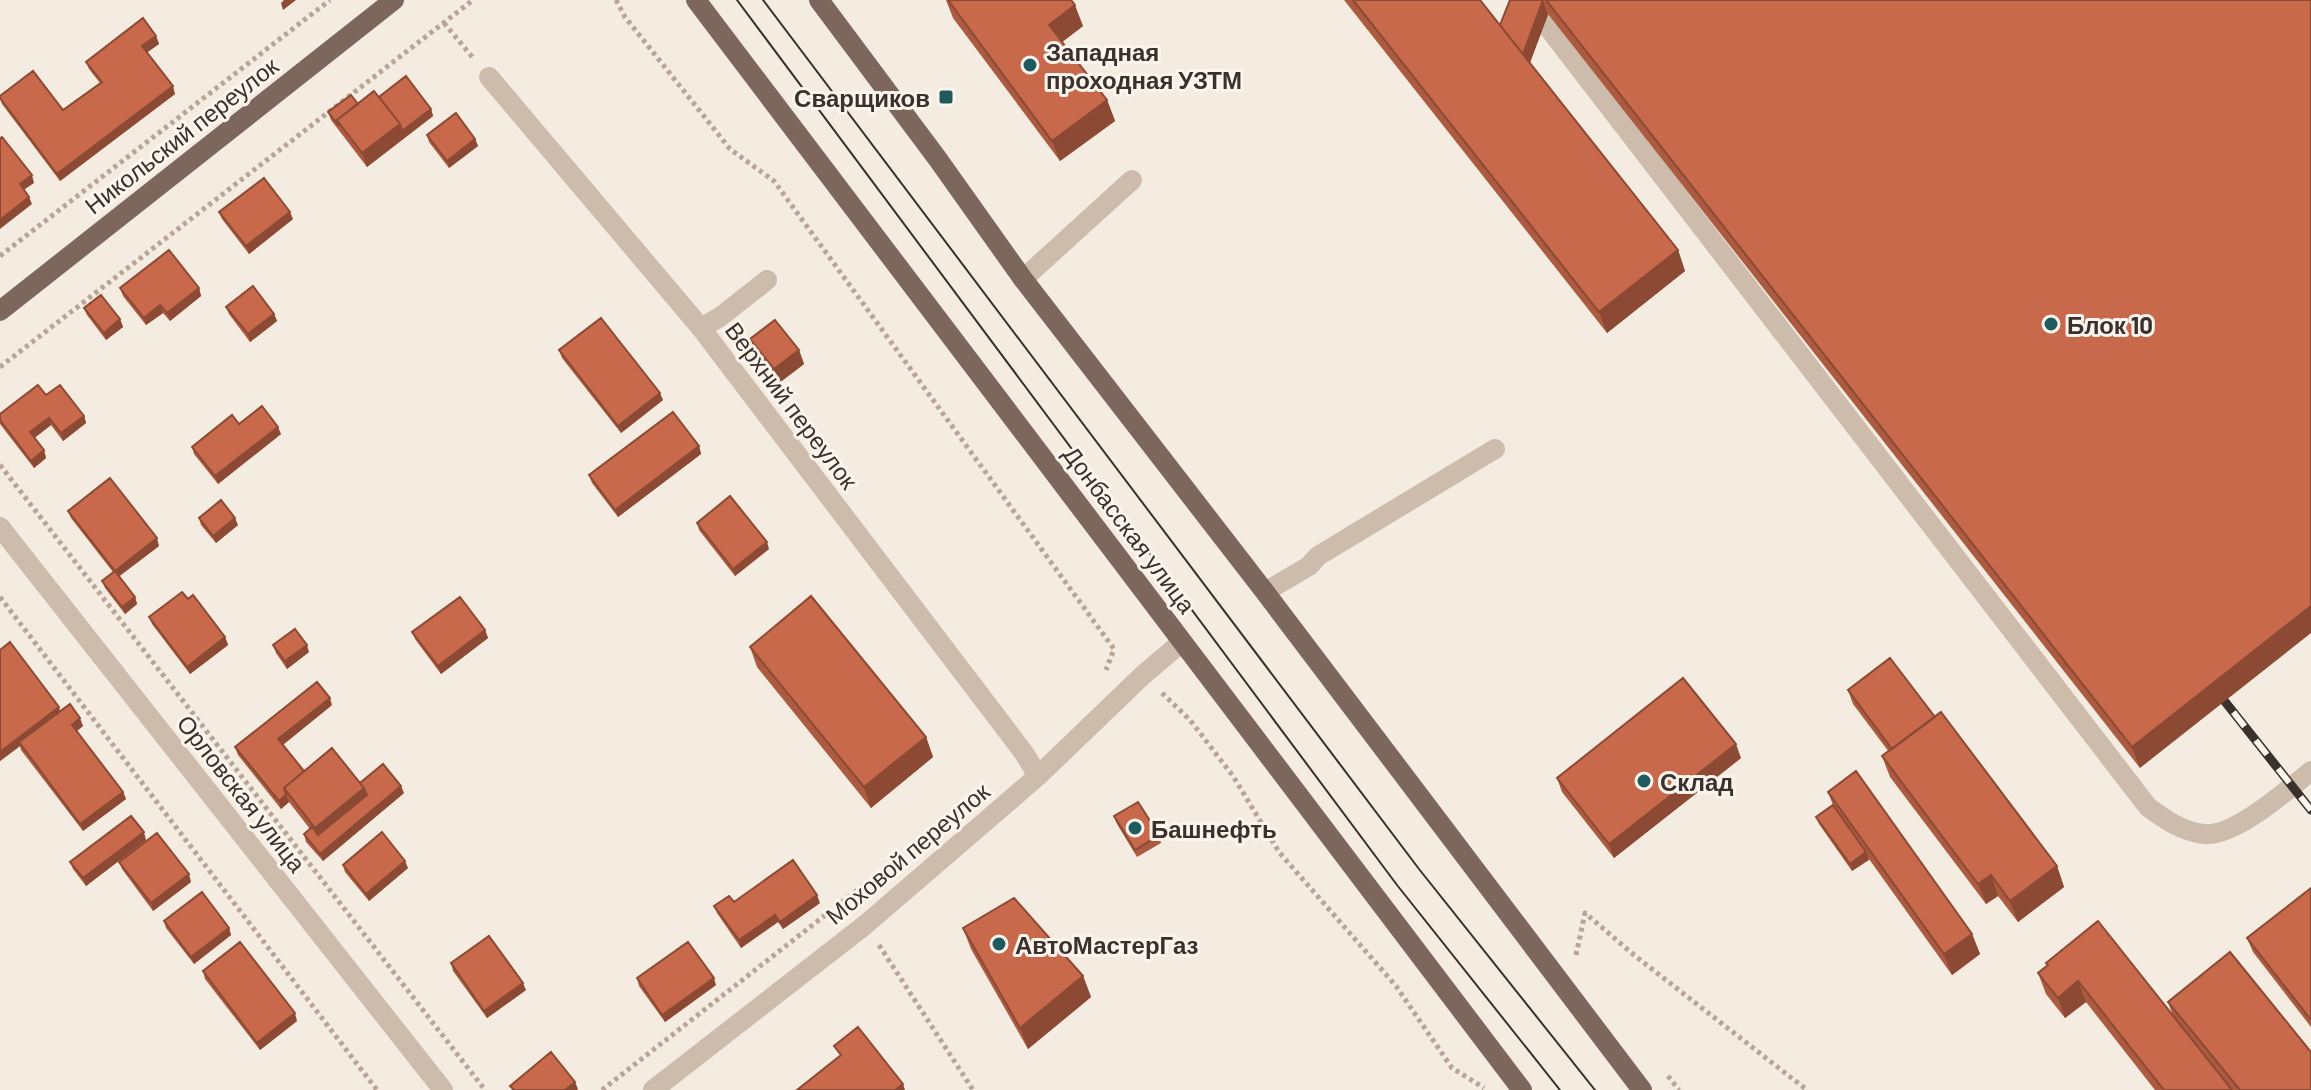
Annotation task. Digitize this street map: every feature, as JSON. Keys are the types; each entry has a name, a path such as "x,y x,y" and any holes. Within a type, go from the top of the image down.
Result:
{"main road":[{"name":"Никольский переулок","path":"0,311 394,0"},
{"name":"Донбасская улица","path":"696,0 1522,1090"},
{"path":"819,0 1023,279 1265,592 1642,1090"}],"street":[{"path":"1527,0 2148,807 2184,829 2206,834 2229,830 2311,771"},
{"name":"Верхний переулок","path":"489,77 701,328 1014,740 1038,776"},
{"path":"1023,279 1132,180"},
{"path":"701,328 767,280"},
{"path":"1265,592 1309,566 1318,556 1495,449"},
{"name":"Орловская улица","path":"0,527 443,1090"},
{"name":"Моховой переулок","path":"653,1090 865,925 1038,776 1143,675 1182,642"}],"path":[{"path":"0,256 330,0"},
{"path":"0,367 473,0"},
{"path":"444,23 489,77"},
{"path":"0,465 485,1090"},
{"path":"0,597 377,1090"},
{"path":"1114,649 1190,720 1233,776 1279,852 1396,986 1452,1068 1488,1090"},
{"path":"1585,913 1807,1090"},
{"path":"865,925 973,1090"}],"building":[{"name":"Западная проходная УЗТМ","path":"948,0 1071,0 1075,5 1049,25 1107,100 1052,141"},
{"path":"1353,0 1480,0 1678,250 1599,312"},
{"path":"1510,0 1543,0 1523,54 1500,25"},
{"name":"Блок 10","path":"1546,0 2311,0 2311,606 2132,747"},
{"path":"143,18 156,36 142,46 173,86 57,174 0,96 33,71 63,110 102,82 86,62"},
{"path":"406,76 431,109 402,131 379,97"},
{"path":"374,91 400,124 362,153 337,120"},
{"path":"351,95 358,104 337,120 339,126 328,112"},
{"path":"456,113 475,139 447,161 427,135"},
{"path":"2,137 32,175 20,184 29,197 0,220 0,139"},
{"path":"264,178 290,212 246,246 219,212"},
{"path":"169,250 199,288 167,313 160,305 144,318 120,288"},
{"path":"253,286 274,314 248,334 226,307"},
{"path":"101,295 120,319 104,333 84,308"},
{"path":"601,318 660,393 618,426 559,350"},
{"path":"775,320 799,350 774,369 750,339"},
{"path":"38,385 46,395 60,385 84,416 61,433 49,418 30,432 44,450 31,461 0,420 0,414"},
{"path":"262,406 278,427 215,476 192,447 232,415 239,424"},
{"path":"673,412 699,446 615,510 589,475"},
{"path":"110,478 157,538 115,571 68,511"},
{"path":"730,496 767,542 733,569 697,523"},
{"path":"221,500 235,518 213,536 199,518"},
{"path":"115,571 135,597 122,607 102,581"},
{"path":"182,592 188,599 193,595 225,637 187,667 149,617"},
{"path":"811,596 926,737 864,787 750,647"},
{"path":"460,597 485,630 438,666 412,632"},
{"path":"295,629 307,645 285,661 273,645"},
{"path":"10,642 59,707 0,752 0,650"},
{"path":"1890,658 1935,717 1892,749 1848,690"},
{"name":"Склад","path":"1683,678 1736,744 1609,844 1557,778"},
{"path":"317,682 330,698 278,739 304,771 284,788 286,795 279,801 235,747"},
{"path":"70,704 80,718 72,725 123,792 80,824 19,742"},
{"path":"1941,712 2057,866 2010,901 1991,875 1978,884 1882,756"},
{"path":"332,748 364,788 315,828 284,788"},
{"path":"383,764 401,786 320,854 304,834 312,827 318,835 367,795 360,783"},
{"path":"1856,771 1972,934 1944,954 1828,792"},
{"path":"1138,802 1159,835 1135,850 1114,816"},
{"path":"1833,805 1866,852 1850,864 1816,817"},
{"path":"131,816 144,832 83,878 70,862"},
{"path":"382,832 405,861 366,894 343,865"},
{"path":"157,833 189,874 151,903 119,862"},
{"path":"793,860 817,895 780,922 775,915 739,940 714,906 729,896 734,902"},
{"path":"2311,888 2311,1020 2247,938"},
{"path":"202,892 229,928 191,957 164,921"},
{"path":"1014,898 1083,976 1020,1028 963,928"},
{"path":"2098,921 2232,1090 2164,1090 2078,981 2058,998 2038,973"},
{"path":"489,936 523,983 484,1011 451,963"},
{"path":"240,942 295,1013 257,1043 203,971"},
{"path":"688,942 714,978 662,1015 637,978"},
{"path":"2230,952 2311,1052 2311,1090 2240,1090 2168,1002"},
{"path":"858,1027 903,1084 895,1090 797,1090 841,1055 834,1046"},
{"path":"551,1052 575,1082 565,1090 514,1090 510,1086"}],"tram line":[{"path":"737,0 1397,885 1560,1090"},
{"path":"763,0 1419,869 1595,1090"}],"railway":[{"path":"2211,684 2311,810"}],"place":[{"name":"Западная проходная УЗТМ","path":"1030,65"},
{"name":"Сварщиков","path":"946,97"},
{"name":"Блок 10","path":"2051,324"},
{"name":"Склад","path":"1644,781"},
{"name":"Башнефть","path":"1135,828"},
{"name":"АвтоМастерГаз","path":"999,944"}]}
